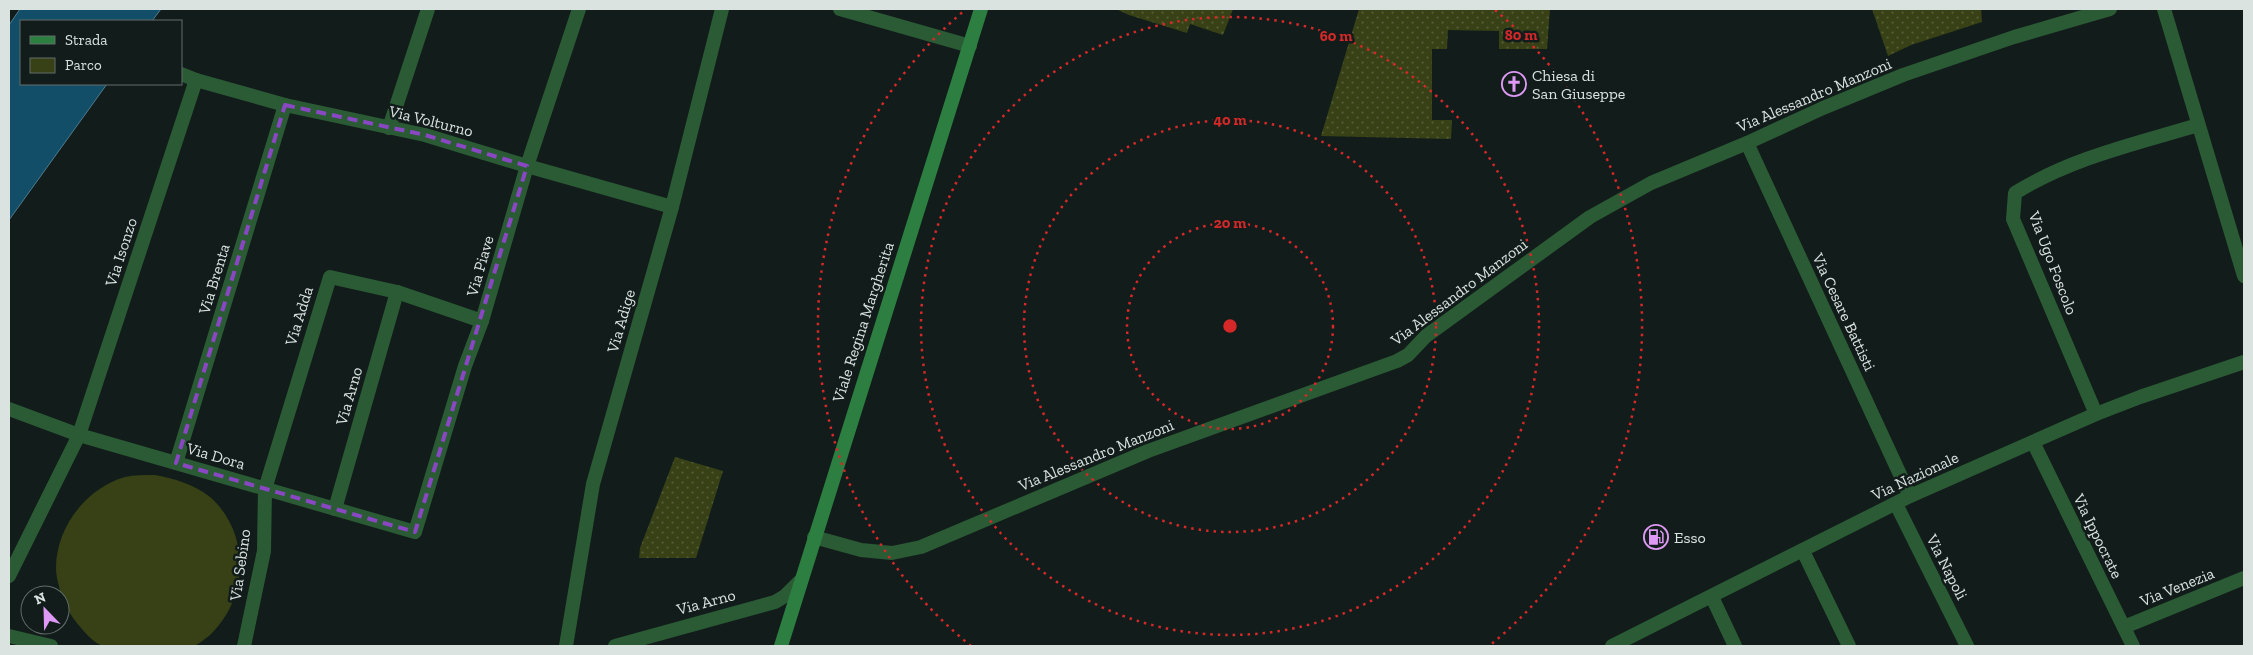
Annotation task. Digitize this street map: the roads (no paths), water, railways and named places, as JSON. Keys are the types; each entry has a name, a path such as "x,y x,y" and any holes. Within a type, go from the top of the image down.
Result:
{"main road":[{"name":"Viale Regina Margherita","path":"780,646 981,9"}],"street":[{"path":"389,128 428,9"},
{"name":"Via Piave","path":"415,532 465,366 482,320 527,166 579,9"},
{"name":"Via Adige","path":"566,646 593,484 672,207 722,9"},
{"path":"840,9 970,46"},
{"name":"Via Alessandro Manzoni","path":"814,537 861,550 892,553 921,547 1148,451 1396,361 1408,355 1426,336 1590,217 1651,183 1904,75 2014,37 2110,9"},
{"path":"2164,9 2244,276"},
{"name":"Via Volturno","path":"182,74 285,105 425,135 672,207"},
{"name":"Via Isonzo","path":"9,576 79,435 196,80"},
{"name":"Via Brenta","path":"176,463 285,105"},
{"name":"Via Ugo Foscolo","path":"2096,414 2013,219 2015,193 2039,178 2094,156 2198,125"},
{"name":"Via Cesare Battisti","path":"1747,143 1910,496"},
{"name":"Via Adda","path":"265,489 330,277 397,292 482,320"},
{"name":"Via Arno","path":"335,509 397,292"},
{"name":"Via Nazionale","path":"1612,646 1910,496 2096,414 2244,362"},
{"name":"Via Dora","path":"9,409 79,435 415,532"},
{"name":"Via Ippocrate","path":"2033,442 2133,646"},
{"name":"Via Sebino","path":"244,646 264,551 265,489"},
{"name":"Via Napoli","path":"1896,504 1967,646"},
{"path":"1803,551 1850,646"},
{"name":"Via Venezia","path":"2124,628 2244,578"},
{"name":"Via Arno","path":"615,646 775,602 785,596 799,582"},
{"path":"1712,596 1735,646"},
{"path":"9,636 51,646"}],"water":[{"path":"20,9 161,9 153,20 20,20 20,85 106,85 9,220 9,25"}],"place":[{"name":"Chiesa di San Giuseppe","path":"1514,84"},
{"name":"Esso","path":"1656,537"}]}
